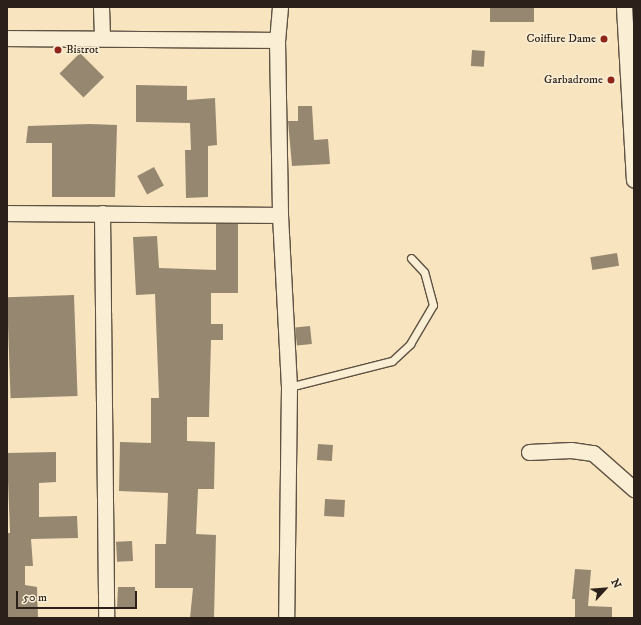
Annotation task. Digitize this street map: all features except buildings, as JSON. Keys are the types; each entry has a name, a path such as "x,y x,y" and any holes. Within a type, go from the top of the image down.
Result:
{"street":[{"path":"101,7 102,38"},
{"path":"280,7 277,40 280,215 289,387 286,618"},
{"path":"624,7 631,88 634,180"},
{"path":"7,38 277,40"},
{"path":"7,213 280,215"},
{"path":"102,213 106,618"},
{"path":"529,452 571,450 593,453 634,489"}],"lane":[{"path":"289,387 392,361 410,344 433,305 424,272 411,258"}],"place":[{"name":"Coiffure Dame","path":"604,39"},
{"name":"Bistrot","path":"58,50"},
{"name":"Garbadrome","path":"611,80"}]}
